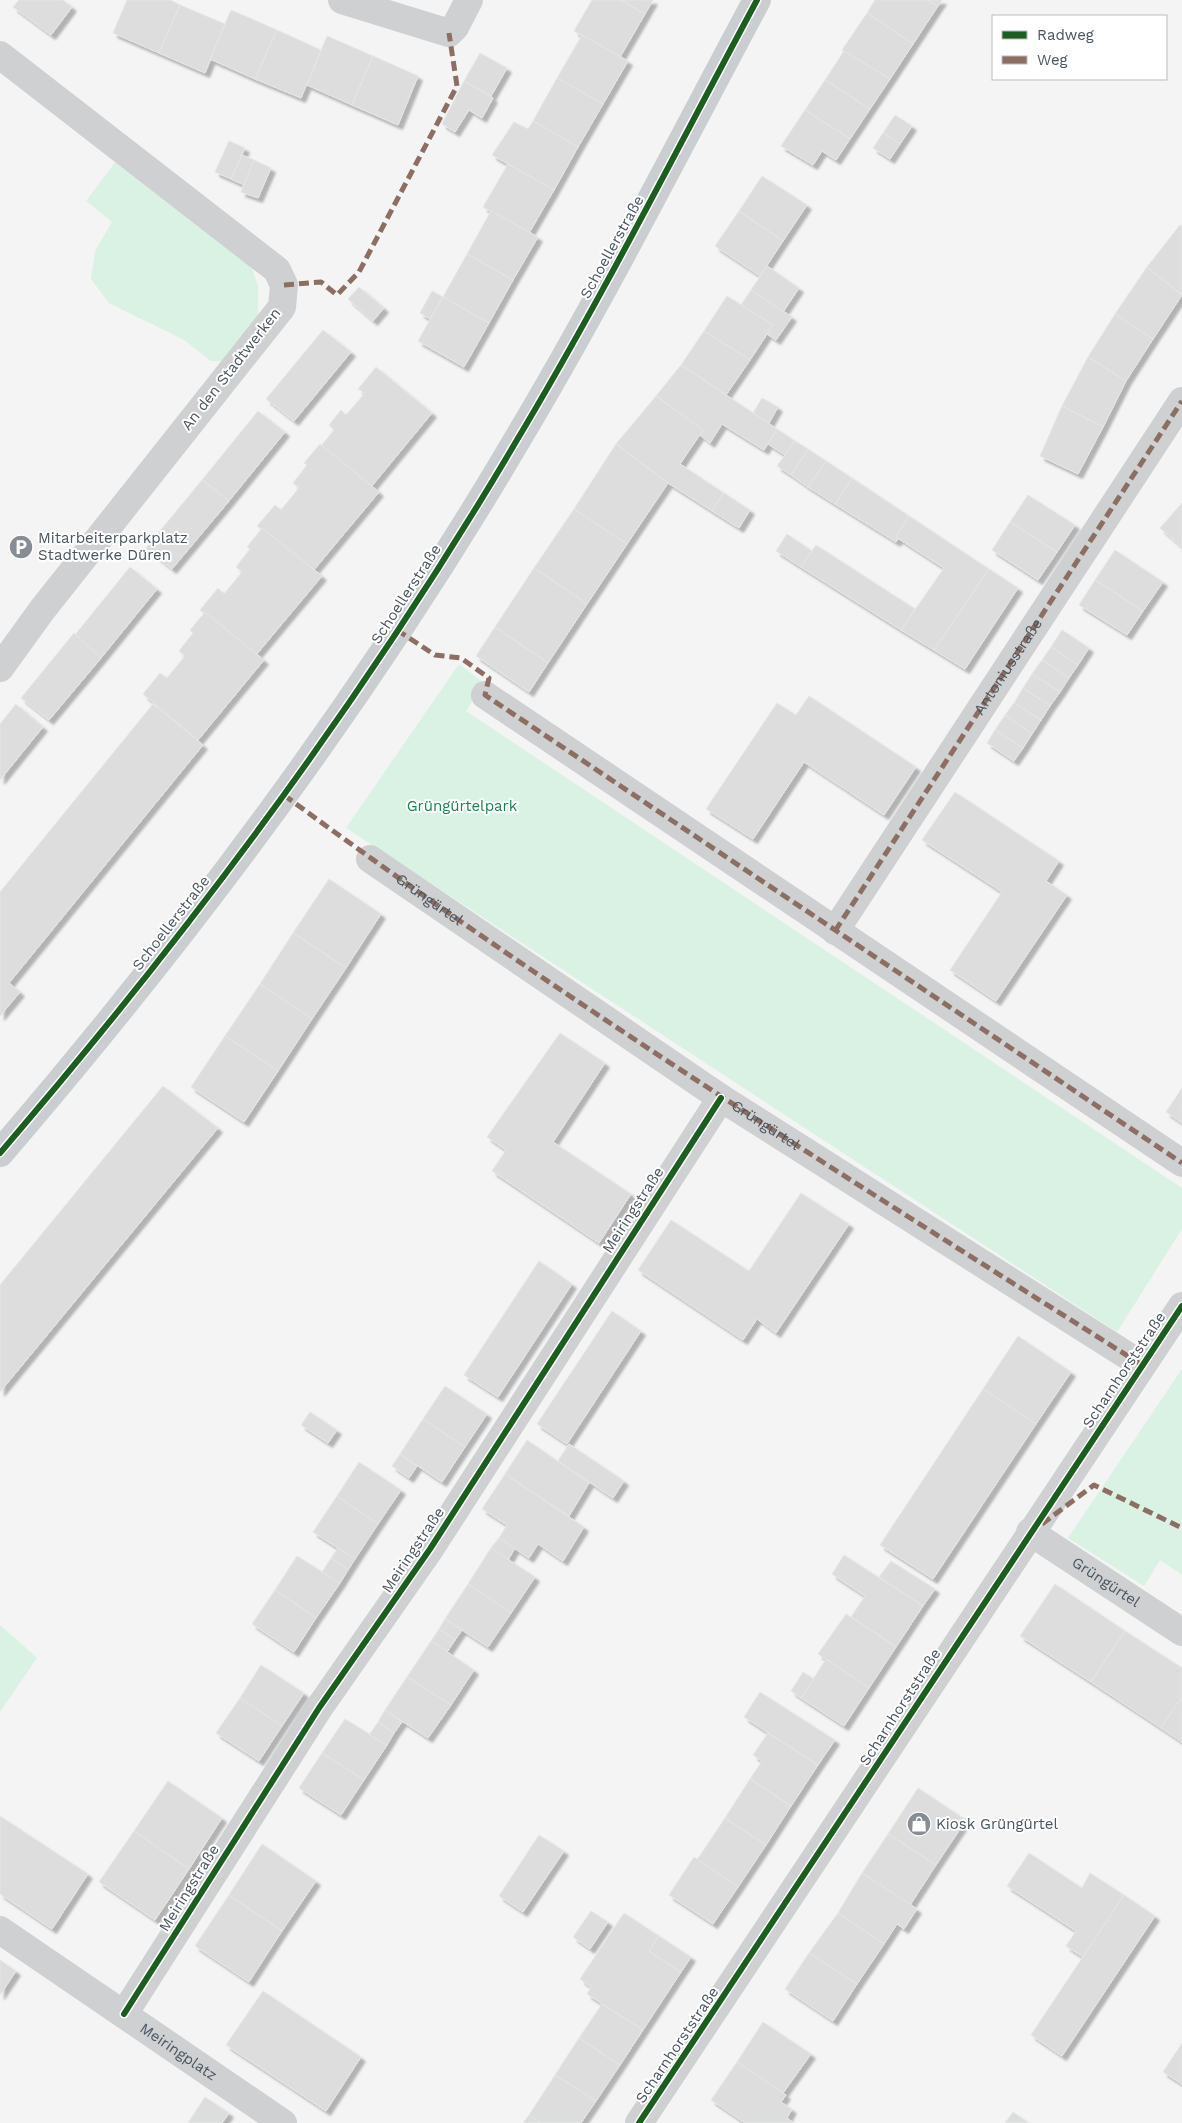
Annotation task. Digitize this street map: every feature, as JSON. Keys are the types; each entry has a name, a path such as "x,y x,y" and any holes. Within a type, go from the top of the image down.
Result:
{"main road":[{"name":"Schoellerstraße","path":"0,1153 55,1089 172,944 284,795 397,630 515,445 632,239 757,0"}],"street":[{"path":"342,0 449,33 455,27 469,0"},
{"name":"An den Stadtwerken","path":"0,55 276,270 284,285 282,307 48,603 0,668"},
{"name":"Antoniusstraße","path":"835,931 1182,401"},
{"path":"485,695 1182,1163"},
{"name":"Grüngürtel","path":"370,859 720,1098 1142,1366"},
{"name":"Meiringstraße","path":"124,2014 319,1708 430,1549 720,1098"},
{"name":"Scharnhorststraße","path":"639,2123 1182,1306"},
{"name":"Grüngürtel","path":"1030,1532 1182,1632"},
{"name":"Meiringplatz","path":"0,1930 283,2123"}],"green space":[{"path":"119,157 249,260 258,286 258,322 224,361 211,361 184,340 109,303 91,279 95,251 112,222 86,201"},
{"name":"Grüngürtelpark","path":"459,664 484,683 466,711 1182,1188 1182,1229 1117,1332 346,828"},
{"path":"1182,1369 1182,1575 1160,1560 1144,1586 1068,1538"},
{"path":"0,1625 37,1658 0,1712"}],"building":[{"path":"19,0 63,0 72,7 51,35 13,7"},
{"path":"127,0 170,0 180,5 159,53 113,33"},
{"path":"592,0 621,0 645,14 620,57 574,31"},
{"path":"621,0 653,0 645,14"},
{"path":"875,0 928,0 938,6 913,44 867,13"},
{"path":"928,0 942,0 938,6"},
{"path":"180,5 225,24 205,73 159,53"},
{"path":"231,10 277,30 255,79 210,59"},
{"path":"867,13 913,44 890,79 842,50"},
{"path":"277,30 321,50 301,98 255,79"},
{"path":"582,35 628,61 603,104 557,78"},
{"path":"327,36 373,56 352,105 307,85"},
{"path":"844,51 890,79 870,109 825,80"},
{"path":"480,53 507,68 491,96 464,81"},
{"path":"373,56 418,76 398,125 352,105"},
{"path":"557,78 603,104 578,147 533,121"},
{"path":"825,80 870,109 850,139 805,110"},
{"path":"464,81 493,98 482,118 469,110 455,132 442,124"},
{"path":"805,110 850,139 836,160 822,151 813,165 781,146"},
{"path":"895,115 912,126 900,144 883,133"},
{"path":"533,121 578,147 554,190 492,155 514,122 528,129"},
{"path":"883,133 900,144 890,159 873,148"},
{"path":"229,141 245,148 231,179 215,172"},
{"path":"242,155 254,160 244,185 231,179"},
{"path":"254,160 271,168 258,198 241,192"},
{"path":"508,164 554,190 529,233 483,207"},
{"path":"762,176 807,205 783,241 739,211"},
{"path":"491,211 538,237 513,280 467,254"},
{"path":"739,211 783,241 760,276 715,246"},
{"path":"1180,225 1182,226 1182,295 1147,267"},
{"path":"467,254 513,280 489,323 443,297"},
{"path":"767,266 799,288 783,312 751,290"},
{"path":"1147,267 1182,295 1153,339 1115,314"},
{"path":"359,287 384,308 373,321 348,299"},
{"path":"751,290 792,317 776,340 767,334 773,325 741,305"},
{"path":"432,291 443,297 430,319 420,313"},
{"path":"727,296 773,325 750,360 704,331"},
{"path":"443,297 489,323 464,367 418,341"},
{"path":"1115,314 1153,339 1126,381 1088,357"},
{"path":"323,330 351,352 294,421 266,399"},
{"path":"704,331 750,360 726,395 681,365"},
{"path":"1088,357 1126,381 1103,427 1062,406"},
{"path":"681,365 777,429 764,450 722,424 710,443 700,435 703,430 656,396"},
{"path":"376,367 432,413 371,487 321,446 334,430 329,425 341,410 346,415 365,393 358,389"},
{"path":"656,396 703,430 680,464 724,493 712,511 668,483 616,444"},
{"path":"762,398 778,407 769,423 753,413"},
{"path":"1062,406 1103,427 1078,474 1040,456"},
{"path":"258,411 285,432 229,501 202,480"},
{"path":"777,429 795,441 785,455 768,444"},
{"path":"795,441 808,449 791,475 777,466"},
{"path":"320,444 379,492 313,571 257,526 275,505 281,510 299,488 293,483 307,465 304,463"},
{"path":"616,444 668,483 627,544 574,509"},
{"path":"808,449 826,461 808,487 791,475"},
{"path":"826,461 852,478 835,504 808,487"},
{"path":"852,478 909,516 896,537 898,539 896,542 835,504"},
{"path":"202,480 229,501 172,569 146,548"},
{"path":"724,493 750,510 739,528 712,511"},
{"path":"1028,495 1075,525 1057,552 1010,522"},
{"path":"1182,503 1182,547 1160,528"},
{"path":"574,509 627,544 587,604 534,568"},
{"path":"909,516 989,569 934,650 901,630 944,568 896,537"},
{"path":"1010,522 1057,552 1038,580 992,550"},
{"path":"262,528 322,576 256,655 200,610 218,588 224,594 242,572 236,567 250,549 247,547"},
{"path":"787,534 812,551 801,567 776,551"},
{"path":"816,545 915,609 901,630 801,567"},
{"path":"1115,550 1163,582 1143,611 1095,580"},
{"path":"130,567 157,589 101,658 74,636"},
{"path":"534,568 587,604 548,663 495,627"},
{"path":"989,569 1018,588 965,669 934,650"},
{"path":"1095,580 1143,611 1127,635 1079,605"},
{"path":"205,612 264,660 198,740 143,694 160,673 167,678 185,656 179,651 193,633 190,630"},
{"path":"495,627 548,663 529,692 476,656"},
{"path":"1062,630 1089,648 1078,665 1051,647"},
{"path":"74,633 101,658 49,720 21,698"},
{"path":"1051,647 1078,665 1069,678 1042,660"},
{"path":"1042,660 1069,678 1060,692 1032,674"},
{"path":"1032,674 1060,692 1050,706 1023,688"},
{"path":"1023,688 1050,706 1041,720 1014,703"},
{"path":"809,696 916,767 884,815 804,762 753,839 706,809 777,703 796,715"},
{"path":"1014,703 1041,720 1032,734 1005,715"},
{"path":"16,704 43,727 0,780 0,724"},
{"path":"153,704 203,745 9,983 20,992 0,1016 0,892"},
{"path":"1005,715 1032,734 1023,748 995,730"},
{"path":"995,730 1023,748 1014,761 987,743"},
{"path":"955,792 1059,861 1046,881 1067,895 996,1001 950,970 1002,892 922,840"},
{"path":"329,879 381,914 346,968 293,933"},
{"path":"293,933 346,968 312,1019 260,984"},
{"path":"260,984 312,1019 278,1071 225,1036"},
{"path":"560,1033 605,1063 553,1142 631,1194 599,1243 492,1171 506,1150 487,1137"},
{"path":"225,1036 278,1071 244,1122 191,1087"},
{"path":"163,1086 218,1128 0,1392 0,1285"},
{"path":"1182,1088 1182,1123 1166,1112"},
{"path":"801,1193 849,1224 776,1333 757,1319 743,1340 638,1270 671,1220 749,1271"},
{"path":"539,1261 572,1284 498,1397 464,1375"},
{"path":"612,1311 641,1331 567,1444 537,1424"},
{"path":"1018,1336 1071,1372 1036,1424 983,1389"},
{"path":"445,1386 487,1414 465,1447 423,1419"},
{"path":"983,1389 1036,1424 933,1579 880,1545"},
{"path":"310,1412 337,1430 328,1443 301,1425"},
{"path":"423,1419 465,1447 442,1482 400,1454"},
{"path":"527,1440 589,1483 569,1516 505,1474"},
{"path":"569,1444 624,1481 613,1498 558,1461"},
{"path":"400,1454 417,1466 409,1478 392,1466"},
{"path":"359,1462 401,1490 378,1524 337,1496"},
{"path":"505,1474 584,1527 563,1561 538,1544 529,1558 499,1538 507,1525 482,1509"},
{"path":"337,1496 378,1524 355,1559 313,1532"},
{"path":"499,1538 515,1548 508,1560 491,1548"},
{"path":"338,1548 355,1559 348,1570 331,1558"},
{"path":"491,1548 535,1577 511,1613 468,1584"},
{"path":"844,1555 923,1606 896,1647 851,1617 865,1596 832,1574"},
{"path":"297,1556 340,1583 316,1618 275,1590"},
{"path":"331,1558 348,1570 340,1583 322,1572"},
{"path":"891,1561 935,1589 923,1606 879,1577"},
{"path":"468,1584 511,1613 488,1647 445,1619"},
{"path":"1055,1584 1125,1631 1091,1682 1020,1636"},
{"path":"275,1590 316,1618 294,1652 252,1624"},
{"path":"846,1614 896,1647 869,1688 818,1654"},
{"path":"445,1619 462,1630 455,1640 439,1629"},
{"path":"439,1629 455,1640 447,1652 431,1641"},
{"path":"1125,1631 1182,1668 1182,1696 1161,1728 1091,1682"},
{"path":"431,1641 474,1670 451,1705 407,1677"},
{"path":"826,1659 869,1688 844,1726 801,1698"},
{"path":"261,1665 304,1693 282,1726 240,1698"},
{"path":"803,1672 814,1679 801,1698 791,1691"},
{"path":"407,1677 451,1705 428,1738 385,1710"},
{"path":"760,1692 835,1740 818,1765 744,1717"},
{"path":"1182,1696 1182,1742 1161,1728"},
{"path":"240,1698 282,1726 259,1761 216,1733"},
{"path":"385,1710 402,1722 394,1733 378,1722"},
{"path":"345,1719 387,1745 364,1780 322,1753"},
{"path":"378,1722 394,1733 387,1745 369,1735"},
{"path":"768,1733 818,1765 791,1806 750,1779 762,1761 753,1755"},
{"path":"322,1753 364,1780 341,1815 299,1788"},
{"path":"750,1779 791,1806 766,1845 725,1818"},
{"path":"168,1781 222,1818 189,1869 134,1831"},
{"path":"918,1788 966,1820 936,1865 888,1834"},
{"path":"0,1816 88,1874 52,1929 0,1894"},
{"path":"725,1818 766,1845 738,1887 697,1860"},
{"path":"134,1831 189,1869 155,1920 99,1882"},
{"path":"888,1834 936,1865 910,1905 862,1873"},
{"path":"539,1835 564,1851 523,1912 499,1896"},
{"path":"262,1844 316,1881 282,1931 229,1895"},
{"path":"1029,1853 1082,1888 1090,1873 1124,1895 1083,1957 1066,1946 1076,1931 1007,1886"},
{"path":"694,1857 738,1887 713,1924 669,1895"},
{"path":"862,1873 917,1909 904,1929 897,1924 884,1944 838,1913"},
{"path":"229,1895 282,1931 249,1982 195,1946"},
{"path":"1124,1895 1155,1916 1062,2056 1031,2035"},
{"path":"591,1911 608,1922 590,1949 573,1937"},
{"path":"624,1913 659,1936 649,1951 681,1972 643,2030 587,1994 591,1987 580,1979"},
{"path":"838,1913 884,1944 857,1984 809,1953"},
{"path":"659,1936 691,1957 681,1972 649,1951"},
{"path":"809,1953 857,1984 833,2021 785,1989"},
{"path":"0,1960 16,1971 0,1995"},
{"path":"263,1991 361,2057 326,2111 226,2045"},
{"path":"602,2004 643,2030 620,2065 579,2038"},
{"path":"763,2022 811,2054 783,2093 737,2062"},
{"path":"579,2038 620,2065 596,2101 555,2075"},
{"path":"1182,2043 1182,2084 1163,2072"},
{"path":"737,2062 786,2095 781,2102 792,2109 787,2118 794,2123 745,2123 711,2100"},
{"path":"555,2075 596,2101 581,2123 542,2123 529,2115"},
{"path":"205,2097 229,2113 222,2123 188,2123"},
{"path":"1013,2112 1029,2123 1005,2123"},
{"path":"529,2115 542,2123 523,2123"}],"marked path":[{"path":"284,285 321,282 337,295 359,272 457,86 449,33"},
{"path":"835,931 1182,401"},
{"path":"397,630 435,655 461,658 489,678 485,695 1182,1163"},
{"path":"284,795 388,871 708,1088 1142,1365"},
{"path":"1042,1524 1094,1485 1182,1528"}],"cycle path":[{"path":"0,1153 71,1069 207,898 273,810 398,630 457,538 546,390 608,280 757,0"},
{"path":"124,2014 319,1708 430,1549 721,1098"},
{"path":"639,2123 1182,1306"}],"place":[{"name":"Mitarbeiterparkplatz Stadtwerke Düren","path":"21,547"},
{"name":"Kiosk Grüngürtel","path":"919,1824"}]}
